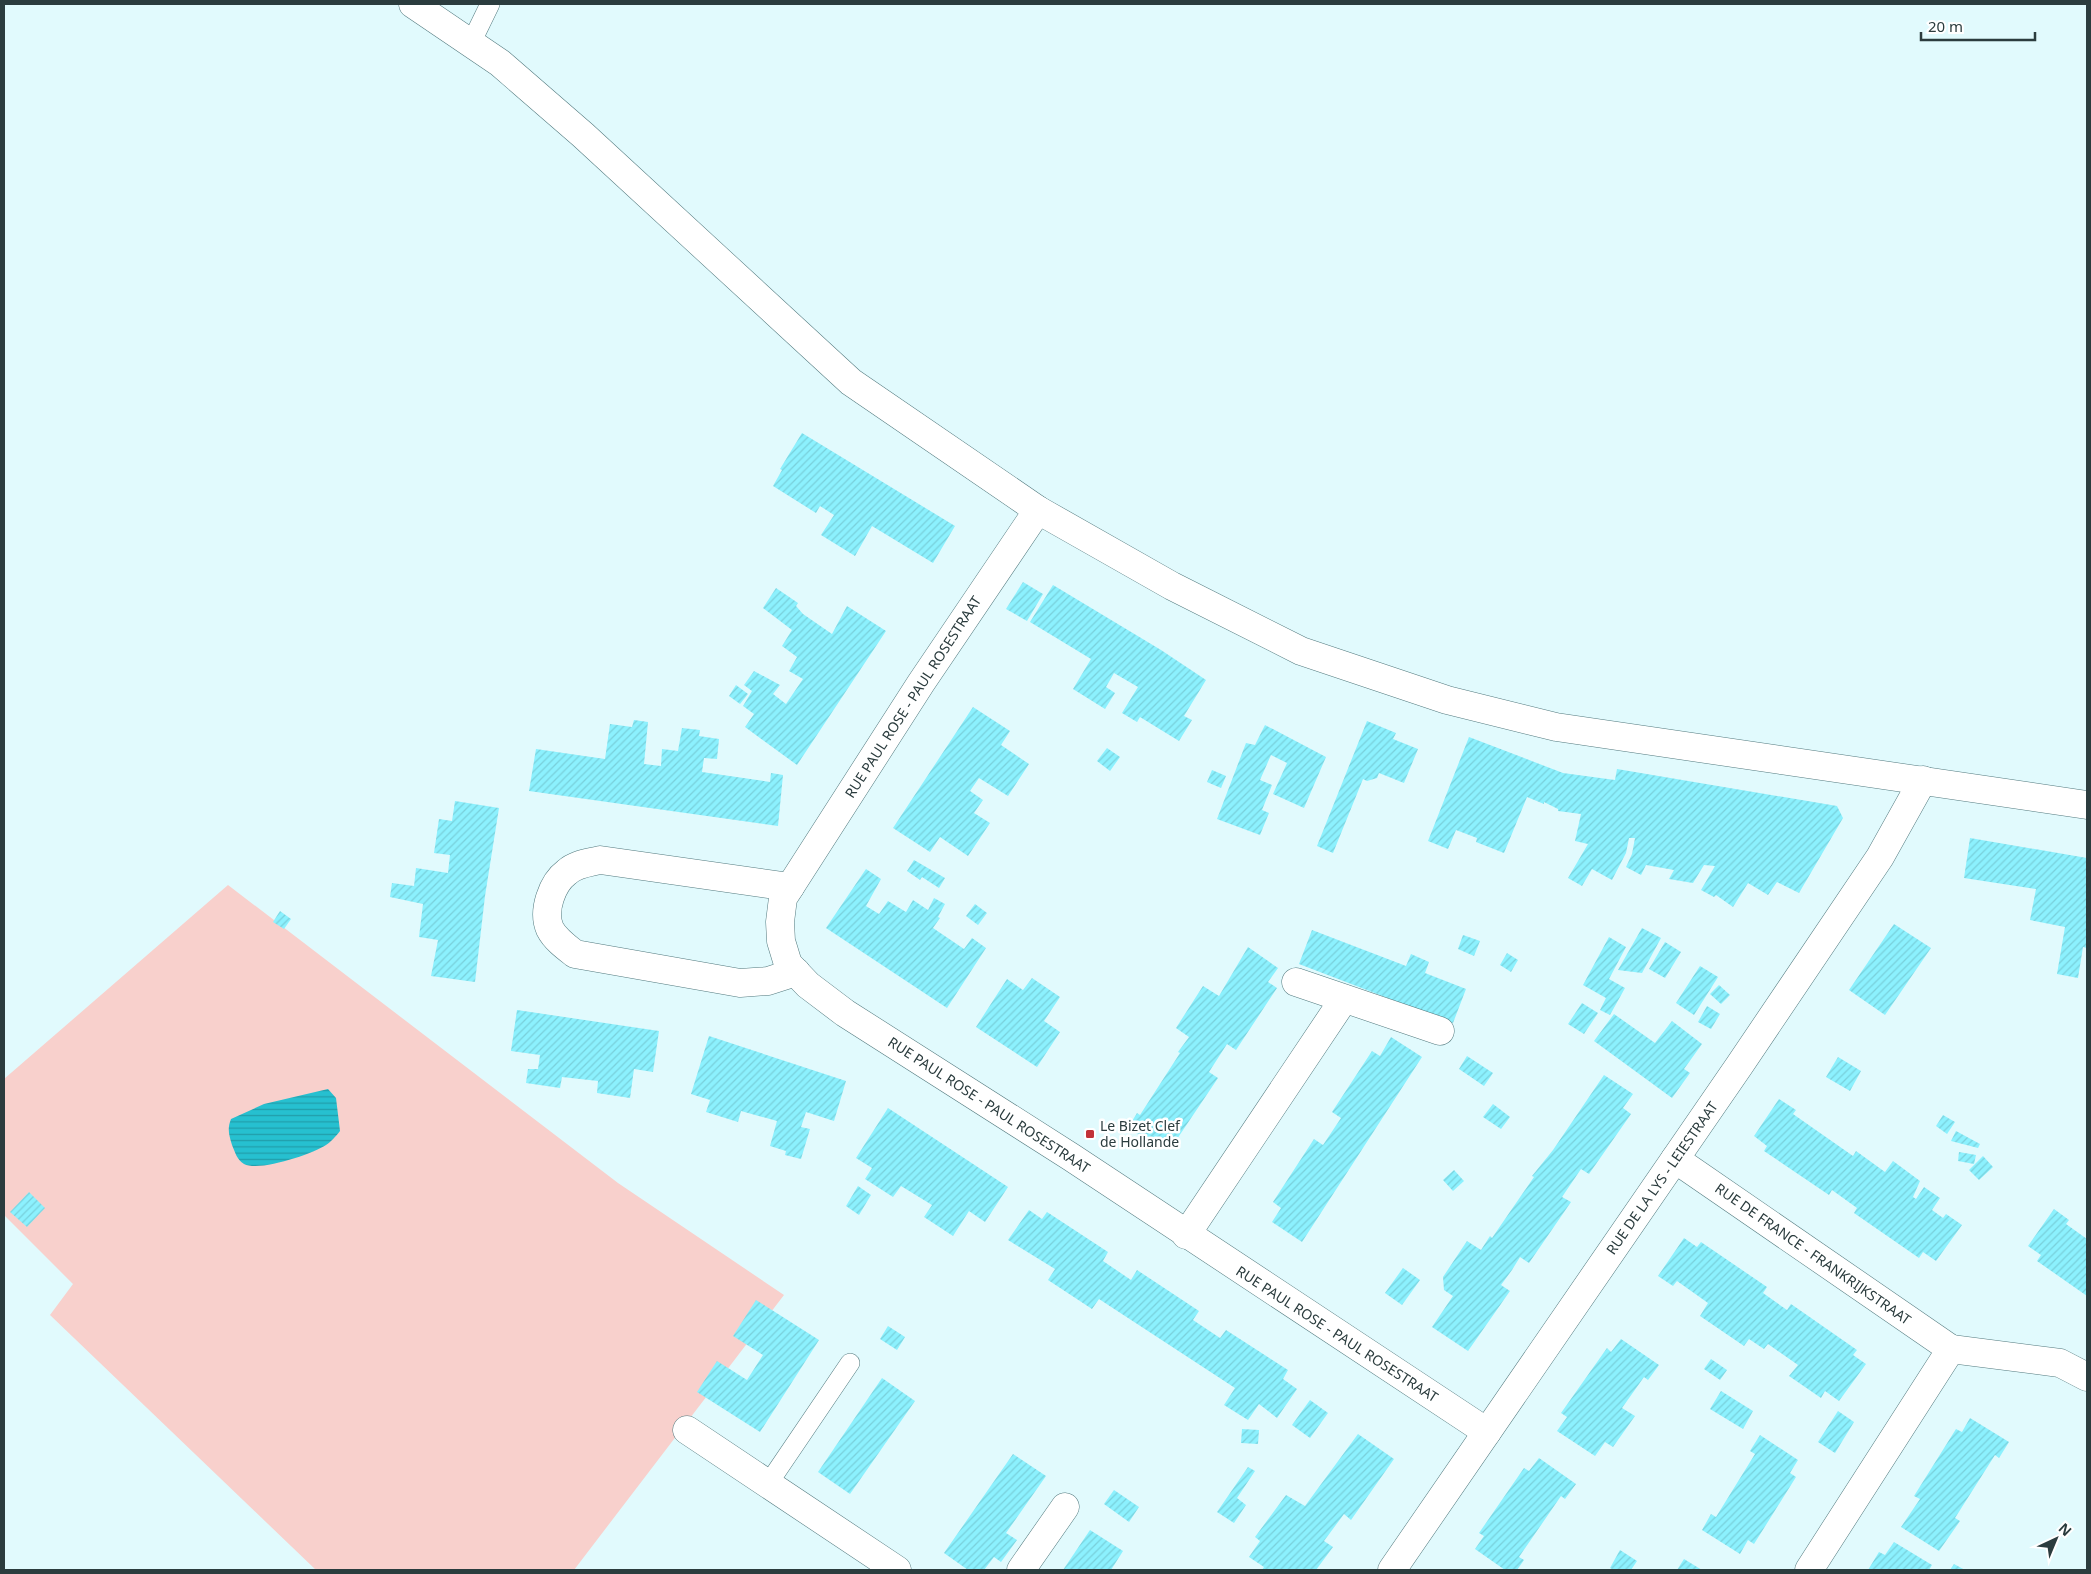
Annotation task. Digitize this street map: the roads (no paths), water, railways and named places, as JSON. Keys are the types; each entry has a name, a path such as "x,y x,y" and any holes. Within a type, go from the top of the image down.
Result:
{"street":[{"path":"413,4 500,63 583,135 850,382 1038,510 1172,586 1301,651 1447,700 1556,727 2087,805"},
{"name":"RUE PAUL ROSE - PAUL ROSESTRAAT","path":"1038,510 921,684 783,898 780,922 781,941 788,964 808,985 845,1013 1071,1157 1186,1235 1487,1432"},
{"name":"RUE DE LA LYS - LEIESTRAAT","path":"1392,1570 1880,857 1923,780"},
{"path":"790,887 600,860 581,864 566,872 546,909 550,929 560,942 575,954 740,983 768,981 796,972"},
{"path":"1296,982 1440,1031"},
{"path":"1186,1235 1344,999"},
{"name":"RUE DE FRANCE - FRANKRIJKSTRAAT","path":"1675,1159 1951,1349 2060,1363 2087,1377"},
{"path":"1809,1570 1951,1349"},
{"path":"687,1430 897,1570"},
{"path":"1021,1570 1065,1507"}],"lane":[{"path":"471,43 490,4"},
{"path":"768,1484 850,1363"}],"water":[{"path":"328,1089 336,1098 340,1131 326,1145 286,1161 262,1166 244,1164 236,1156 229,1135 231,1119 264,1104"}],"place":[{"name":"Le Bizet Clef de Hollande","path":"1090,1134"}]}
